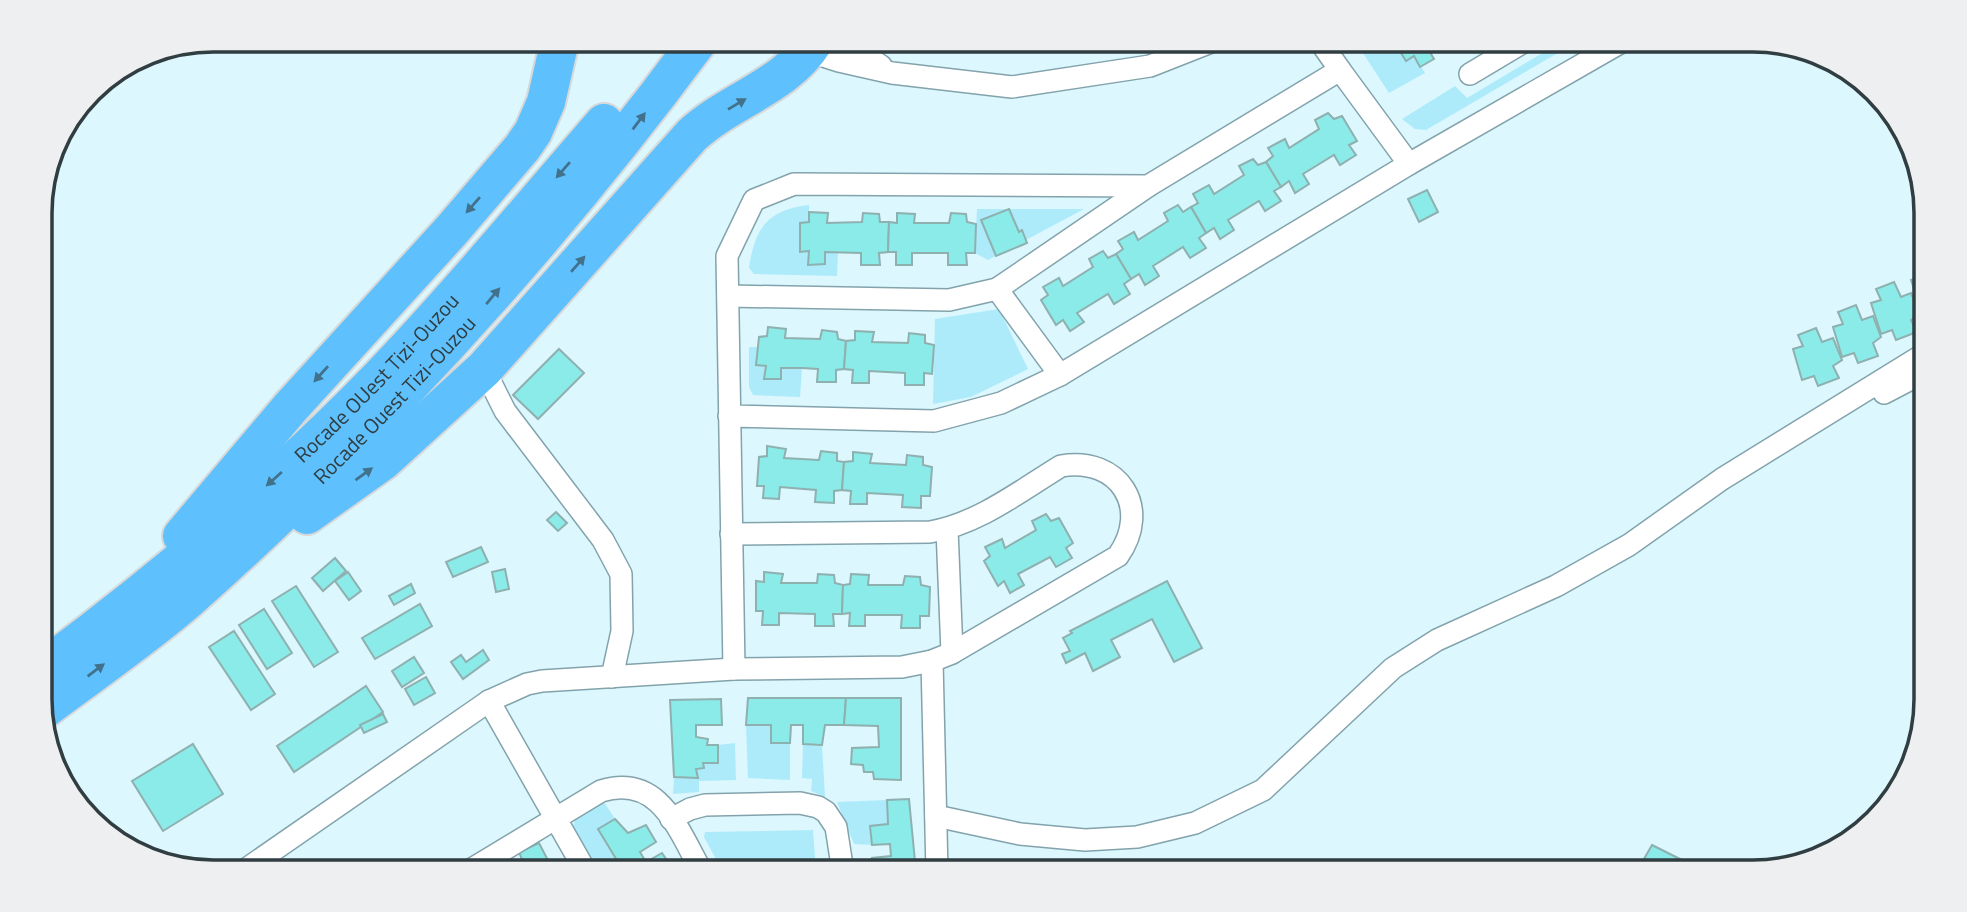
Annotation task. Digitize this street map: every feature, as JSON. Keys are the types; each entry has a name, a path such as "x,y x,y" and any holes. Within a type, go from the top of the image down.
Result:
{"highway":[{"path":"123,607 290,408 451,231 522,148 533,132 546,102 557,52"},
{"name":"Rocade OUest Tizi-Ouzou","path":"52,661 219,529 313,443 383,373 616,110 658,52"},
{"name":"Rocade Ouest Tizi-Ouzou","path":"52,703 189,599 404,394 470,323 636,126 690,52"},
{"path":"189,599 383,461 484,369 692,135 712,118 780,78 802,52"}],"street":[{"path":"835,52 892,73"},
{"path":"835,52 892,73 1012,87 1150,66 1186,52"},
{"path":"1327,52 1409,164"},
{"path":"1470,74 1507,52"},
{"path":"729,416 934,421 1001,403 1060,375 1409,164 1604,52"},
{"path":"728,296 949,300 997,289 1148,186 1340,70"},
{"path":"734,669 727,256 754,200 794,184 1148,186"},
{"path":"997,289 1060,375"},
{"path":"936,816 1020,834 1086,840 1137,837 1195,823 1263,790 1393,668 1426,647 1556,586 1629,545 1722,479 1914,360"},
{"path":"484,369 505,411 603,540 621,574 622,631 612,677"},
{"path":"1799,431 1860,406 1914,377"},
{"path":"259,860 489,701 542,681 734,669 902,667 932,662 1118,556 1127,543 1132,528 1132,512 1128,496 1114,477 1093,466 1077,463 1061,466 974,518 947,529 930,532 731,534"},
{"path":"947,529 952,653"},
{"path":"932,662 937,860"},
{"path":"489,701 579,860"},
{"path":"491,860 601,791 624,786 647,792 657,799 695,860"},
{"path":"671,819 705,805 810,804 826,812 836,827 841,860"}],"shaded area":[{"path":"1400,52 1405,61 1414,56 1425,73 1389,93 1363,53"},
{"path":"1544,52 1559,52 1426,130 1415,129 1402,119 1455,86 1467,98"},
{"path":"809,205 809,222 800,223 800,251 809,251 808,264 825,264 825,252 838,253 837,276 754,274 749,268 752,254 765,223 783,211"},
{"path":"977,209 1084,209 988,260 975,253"},
{"path":"999,309 1028,369 971,397 933,404 935,319"},
{"path":"749,347 758,347 757,365 766,366 767,379 781,379 781,368 802,368 800,397 753,395 749,387"},
{"path":"746,725 771,725 771,743 790,743 790,780 748,778"},
{"path":"735,743 736,780 699,781 699,792 673,794 674,777 697,778 696,769 704,768 703,763 718,763 718,745"},
{"path":"803,744 822,745 825,797 811,791 812,779 802,778"},
{"path":"887,800 888,824 870,826 872,845 854,844 837,802"},
{"path":"604,802 615,819 598,830 616,860 588,860 572,830 576,817"},
{"path":"813,830 815,860 716,860 704,837 705,832"}],"building":[{"path":"1400,52 1430,52 1434,59 1420,67 1414,56 1406,61"},
{"path":"1328,113 1334,119 1342,116 1357,141 1349,145 1356,155 1340,165 1334,155 1303,174 1309,184 1295,193 1289,181 1281,187 1266,162 1273,156 1268,148 1285,139 1289,148 1319,129 1315,120"},
{"path":"1253,159 1258,165 1266,162 1281,187 1274,191 1281,201 1265,211 1259,201 1228,220 1234,230 1220,239 1214,228 1206,233 1191,207 1198,203 1193,194 1209,185 1214,194 1244,175 1239,166"},
{"path":"1427,190 1438,212 1419,222 1408,199"},
{"path":"1178,205 1183,212 1191,207 1206,233 1199,238 1206,248 1190,258 1183,247 1153,266 1159,276 1145,285 1139,274 1131,279 1116,254 1123,249 1118,241 1134,232 1138,240 1168,221 1164,213"},
{"path":"1009,209 1027,243 996,256 981,220"},
{"path":"809,212 828,213 827,223 862,222 863,213 879,214 880,222 889,222 888,252 879,253 880,265 861,265 861,253 825,252 825,264 808,265 809,251 800,252 800,223 809,222"},
{"path":"897,213 915,214 914,223 949,223 951,213 966,214 967,222 976,224 975,253 966,253 967,265 948,265 948,253 912,253 912,265 896,265 896,252 888,252 889,222 897,223"},
{"path":"1103,251 1108,258 1116,254 1131,279 1124,284 1130,294 1114,304 1108,294 1077,313 1084,322 1070,331 1063,320 1056,325 1041,300 1048,295 1043,287 1059,278 1063,286 1093,267 1089,259"},
{"path":"1894,282 1901,297 1911,293 1914,300 1914,318 1911,320 1914,333 1896,340 1892,330 1881,334 1871,303 1881,300 1876,289"},
{"path":"1856,305 1862,320 1873,316 1881,337 1873,343 1878,356 1858,363 1854,353 1842,357 1833,327 1843,324 1838,312"},
{"path":"768,327 786,329 785,338 820,339 822,330 837,332 838,339 846,341 844,369 836,370 836,382 817,382 818,369 802,368 781,368 781,379 764,379 766,366 756,365 759,337 767,336"},
{"path":"1816,328 1822,342 1833,338 1842,360 1833,366 1839,378 1818,386 1814,376 1802,380 1793,349 1803,346 1798,335"},
{"path":"855,331 874,332 872,342 908,343 909,333 925,335 925,343 934,345 932,374 924,373 924,385 905,385 905,373 869,371 869,383 852,383 853,370 844,369 846,341 855,340"},
{"path":"559,349 584,373 538,419 513,395"},
{"path":"767,446 786,449 784,458 819,460 821,451 837,453 837,461 844,462 842,490 834,491 834,503 815,502 816,490 780,487 779,499 763,498 764,486 757,486 759,457 767,456"},
{"path":"853,452 872,454 870,463 906,465 907,455 923,457 923,465 932,467 930,496 921,496 921,508 902,507 903,495 867,493 867,504 850,504 851,491 842,490 844,462 853,461"},
{"path":"556,512 567,523 558,531 547,520"},
{"path":"1046,514 1051,521 1059,518 1073,543 1066,548 1072,558 1056,567 1050,557 1018,574 1024,585 1010,593 1004,581 998,586 984,561 990,556 985,547 1002,539 1005,548 1036,530 1032,521"},
{"path":"481,547 488,562 453,577 446,562"},
{"path":"335,558 346,571 323,591 312,578"},
{"path":"505,569 509,589 496,592 492,572"},
{"path":"348,572 361,591 349,600 335,581"},
{"path":"764,572 783,574 781,583 817,583 818,574 834,575 835,583 843,585 842,614 833,614 834,626 815,626 815,614 779,613 779,625 762,625 763,611 756,611 756,581 764,582"},
{"path":"851,574 869,575 868,585 903,585 905,576 920,577 921,585 930,587 929,616 920,616 920,628 901,628 902,615 865,615 865,626 849,626 850,613 842,614 843,585 850,584"},
{"path":"1167,581 1202,648 1174,662 1152,619 1111,640 1120,657 1093,671 1085,653 1066,663 1062,654 1070,651 1063,638 1072,633 1070,631"},
{"path":"411,584 415,593 394,605 389,596"},
{"path":"296,586 338,652 314,667 272,601"},
{"path":"420,604 432,626 375,659 362,638"},
{"path":"264,609 292,653 267,669 239,625"},
{"path":"234,631 275,694 251,710 209,647"},
{"path":"483,650 489,660 463,679 451,662 461,655 466,662"},
{"path":"414,657 424,673 402,687 392,671"},
{"path":"426,677 435,693 414,705 405,689"},
{"path":"366,686 383,712 294,772 277,746"},
{"path":"748,698 846,698 844,725 825,725 822,745 803,744 803,725 791,725 790,743 771,743 771,725 746,725"},
{"path":"846,698 901,698 901,780 874,779 873,772 864,772 863,765 851,764 852,748 879,747 878,726 844,725"},
{"path":"721,699 722,725 696,725 696,737 708,739 707,745 718,745 718,763 703,763 704,768 696,769 698,778 674,777 670,700"},
{"path":"383,714 387,722 364,733 360,725"},
{"path":"193,744 223,794 163,831 132,781"},
{"path":"909,799 915,860 872,860 891,856 890,844 872,845 870,826 888,824 887,800"},
{"path":"615,819 628,833 646,825 656,842 640,852 645,860 617,860 598,829"},
{"path":"539,843 548,860 522,860 519,852"},
{"path":"1652,845 1680,859 1644,859"},
{"path":"662,853 667,860 650,860"}]}
